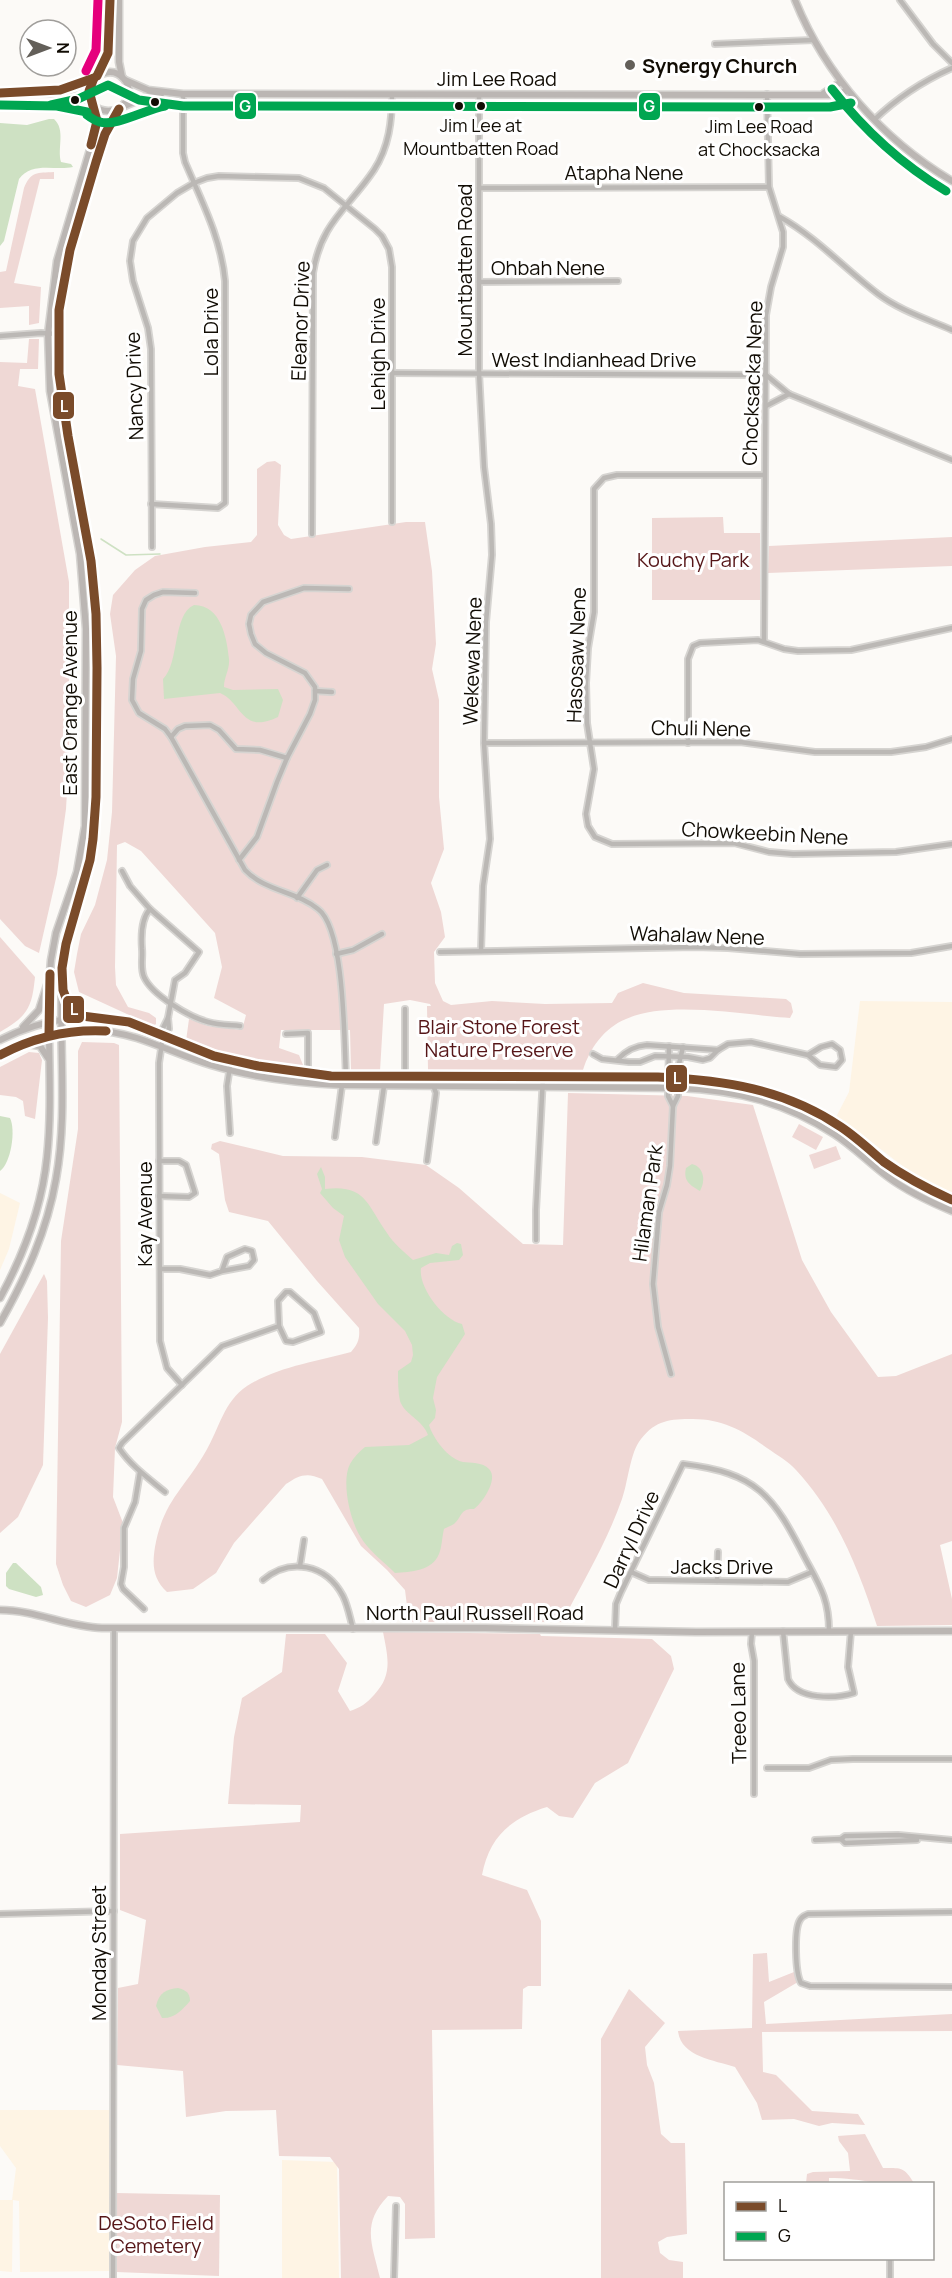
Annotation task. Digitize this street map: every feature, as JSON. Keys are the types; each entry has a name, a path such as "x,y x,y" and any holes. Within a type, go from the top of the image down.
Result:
{"street":[{"path":"92,103 89,88 105,60 109,46 110,0"},
{"path":"0,93 49,93 78,97 105,111 120,108 128,94 119,62 119,0"},
{"path":"795,0 814,40 848,91 874,120 909,152 952,181"},
{"path":"900,0 927,37 952,63"},
{"path":"715,44 814,40"},
{"path":"874,120 906,94 932,77 952,68"},
{"path":"49,93 74,88 110,72 124,79"},
{"name":"Jim Lee Road","path":"124,79 148,90 183,94 823,93 830,95 848,91"},
{"path":"823,93 841,82"},
{"name":"Jim Lee Road","path":"120,108 146,97 171,93"},
{"name":"Lola Drive","path":"151,504 218,508 225,503 224,272 216,234 183,153 183,94"},
{"name":"Eleanor Drive","path":"312,534 313,273 320,242 334,217 375,169 383,152 391,126 392,94"},
{"name":"Mountbatten Road","path":"479,94 479,373"},
{"name":"Chocksacka Nene","path":"764,641 764,475 768,301 783,247 780,217 769,187 767,94"},
{"name":"East Orange Avenue","path":"0,1299 26,1245 41,1191 48,1137 50,969 54,942 77,872 84,835 86,798 85,610 82,573 51,400 48,333 57,261 96,131 97,121 92,103"},
{"name":"East Orange Avenue","path":"0,1323 34,1256 53,1196 60,1140 62,993 66,945 86,881 94,834 96,620 92,572 61,398 58,334 66,264 105,134 120,108"},
{"name":"Nancy Drive","path":"152,548 151,349 144,311 131,272 131,250 136,235 147,218 162,203 194,183 219,176 299,178 324,188 346,205"},
{"name":"Atapha Nene","path":"479,188 769,187"},
{"name":"Lehigh Drive","path":"346,205 382,236 389,249 392,267 392,522"},
{"path":"780,217 803,230 880,295 952,330"},
{"path":"57,261 66,264"},
{"name":"Ohbah Nene","path":"479,282 618,281"},
{"path":"0,336 58,334"},
{"name":"West Indianhead Drive","path":"392,373 766,375"},
{"name":"Wekewa Nene","path":"479,373 492,555 486,622 484,743 490,830 483,885 481,951"},
{"path":"766,375 789,394 952,460"},
{"path":"766,406 789,394"},
{"name":"Hasosaw Nene","path":"612,844 595,837 587,821 587,807 594,769 586,683 588,648 594,612 594,489 604,478 617,475 764,475"},
{"path":"239,860 257,837 287,758 315,700 312,681 305,673 266,653 255,644 251,634 250,619 256,608 263,602 294,591 304,588 349,589"},
{"path":"195,593 164,592 146,600 142,609 141,651 134,675 132,700 139,713 165,729 171,737 245,870 256,880 316,907 326,917 336,954 343,998 346,1076 342,1085 335,1137"},
{"path":"688,742 689,653 693,646 709,641 764,641 784,649 798,651 852,650 952,628"},
{"path":"86,680 96,680"},
{"path":"315,691 332,692"},
{"path":"171,737 178,729 185,726 210,725 219,730 236,749 260,750 287,758"},
{"name":"Chuli Nene","path":"484,743 752,742 794,751 848,752 909,750 952,739"},
{"name":"Chowkeebin Nene","path":"612,844 734,843 769,852 793,854 896,852 952,844"},
{"path":"297,898 318,870 327,865"},
{"path":"122,872 130,886 150,909 143,922 142,974 150,987 170,1003 197,1018 210,1023 240,1026"},
{"name":"Kay Avenue","path":"150,909 199,952 185,973 175,980 168,1018 162,1030 159,1063 161,1351 167,1368 182,1385"},
{"path":"336,954 354,950 382,934"},
{"name":"Wahalaw Nene","path":"440,952 695,947 800,954 891,954 952,946"},
{"path":"18,1032 39,1010 44,999 50,969"},
{"path":"62,993 74,1013 135,1024 231,1060 267,1068 346,1076 668,1077 748,1085 795,1101 841,1126 891,1167 933,1192 952,1200"},
{"path":"405,1009 405,1076"},
{"path":"0,1040 49,1022 94,1018"},
{"path":"0,1055 17,1046 49,1035 89,1030 110,1032 228,1070 279,1080 384,1086 678,1088 710,1089 741,1094 780,1106 836,1135 889,1178 928,1201 952,1211"},
{"path":"286,1034 308,1033 308,1073"},
{"path":"593,1054 602,1059 629,1062 640,1062 655,1056 681,1056 703,1060 734,1043 750,1042 808,1055 820,1065 829,1068 840,1064 842,1055 837,1046 832,1044 821,1047 808,1055"},
{"path":"17,1046 38,1045 45,1050 49,1063"},
{"path":"618,1059 638,1046 718,1050"},
{"name":"Hilaman Park","path":"669,1046 668,1088 669,1101 673,1106"},
{"name":"Hilaman Park","path":"671,1374 658,1327 653,1284 657,1229 670,1166 673,1106 678,1096 678,1078 683,1047"},
{"path":"230,1132 227,1086 231,1060"},
{"path":"536,1240 543,1077"},
{"path":"427,1161 436,1093 433,1085"},
{"path":"436,1093 444,1085"},
{"path":"376,1142 384,1086"},
{"path":"836,1135 841,1126"},
{"path":"159,1161 178,1161 186,1165 195,1193 189,1197 159,1196"},
{"path":"928,1201 933,1192"},
{"path":"159,1269 180,1269 202,1275 214,1275 222,1271 249,1266 254,1260 252,1251 245,1249 227,1257 222,1271"},
{"path":"285,1292 290,1292 314,1313 321,1332 293,1342 286,1341 279,1326 278,1301 285,1292"},
{"path":"165,1492 140,1472 119,1448 122,1443 222,1346 279,1326"},
{"name":"Darryl Drive","path":"615,1629 616,1604 683,1464 728,1472 749,1482 761,1491 782,1515 812,1572"},
{"path":"140,1472 135,1502 124,1528 124,1567 121,1584 123,1589 144,1609"},
{"path":"300,1566 304,1540"},
{"path":"717,1552 717,1581"},
{"path":"263,1580 279,1569 300,1566 320,1573 339,1589 346,1604 352,1629"},
{"name":"Jacks Drive","path":"631,1572 657,1581 788,1582 812,1572"},
{"path":"812,1572 827,1603 829,1631"},
{"name":"North Paul Russell Road","path":"0,1610 30,1612 84,1627 114,1629 952,1631"},
{"name":"Monday Street","path":"113,2278 114,1629"},
{"path":"783,1631 788,1679 791,1686 806,1694 833,1695 854,1693 848,1667 851,1631"},
{"name":"Treeo Lane","path":"752,1632 754,1794"},
{"path":"767,1768 809,1768 831,1760 952,1759"},
{"path":"815,1840 841,1839 845,1836 898,1835 952,1840"},
{"path":"0,1914 114,1911"},
{"path":"952,1912 808,1914 802,1917 798,1924 797,1951 798,1978 806,1985 952,1987"},
{"path":"394,2278 396,2206"},
{"path":"890,2260 890,2278"}],"shaded area":[{"path":"54,119 60,128 61,162 71,164 73,167 37,168 24,173 19,179 4,241 0,246 0,123 27,125"},
{"path":"194,605 211,610 221,624 229,663 224,687 233,690 278,689 283,700 278,717 266,722 249,720 227,697 220,693 164,699 163,679 172,662 182,618"},
{"path":"860,1001 952,1002 952,1193 913,1174 856,1130 835,1119 849,1092"},
{"path":"0,1116 10,1118 13,1130 10,1154 0,1171"},
{"path":"692,1164 699,1168 703,1175 700,1191 690,1185 686,1179 686,1168"},
{"path":"321,1167 325,1177 325,1189 339,1188 357,1193 369,1205 392,1240 413,1260 436,1253 449,1255 452,1246 457,1243 461,1244 463,1255 459,1260 430,1263 421,1268 423,1284 433,1302 447,1316 462,1324 465,1334 437,1377 433,1398 435,1418 429,1425 438,1442 452,1457 486,1467 492,1473 492,1479 485,1496 477,1506 464,1511 454,1524 444,1529 436,1560 414,1571 395,1573 376,1556 360,1536 350,1511 347,1471 353,1459 365,1447 409,1445 428,1435 422,1425 405,1410 399,1398 398,1371 411,1362 412,1345 405,1331 378,1304 345,1257 339,1240 344,1216 333,1208 320,1193 322,1189 317,1174"},
{"path":"0,1193 20,1203 9,1249 0,1270"},
{"path":"13,1563 16,1563 41,1587 43,1595 36,1597 6,1586 6,1573"},
{"path":"178,1988 187,1992 190,2001 181,2011 162,2018 156,2006 159,1998 170,1989"},
{"path":"0,2110 112,2110 110,2271 20,2272 19,2201 13,2200 12,2272 0,2271 0,2200 12,2200 16,2168 0,2146"},
{"path":"282,2160 337,2162 339,2278 282,2278"}],"green space":[{"path":"54,172 54,179 40,179 14,283 41,287 39,323 29,325 29,306 0,308 0,272 6,271 24,188 29,178 35,174"},
{"path":"29,339 39,339 38,369 20,369 18,386 35,389 69,582 69,757 66,809 57,874 39,953 25,946 0,919 0,362 27,363"},
{"name":"Blair Stone Forest Nature Preserve","path":"275,461 281,465 278,525 284,535 291,539 406,522 425,522 432,571 436,644 432,669 439,700 439,797 444,849 431,883 441,912 445,937 434,952 435,983 443,1001 451,1005 492,1001 545,1004 612,1003 618,993 643,983 684,993 786,999 791,1003 793,1012 790,1018 706,1010 663,1010 643,1013 611,1028 594,1047 583,1070 436,1071 428,1070 427,1006 431,1006 410,1000 384,1004 380,1071 351,1070 350,1030 281,1030 279,1048 299,1055 303,1065 300,1069 235,1055 186,1041 189,1019 208,1026 242,1030 246,1015 214,998 222,967 215,933 141,851 125,842 117,845 116,985 128,1007 149,1013 156,1018 156,1024 153,1026 79,992 74,972 77,954 81,934 95,905 107,860 112,812 116,656 110,614 113,595 135,570 155,556 251,542 257,535 257,469 267,462"},
{"name":"Kouchy Park","path":"723,517 724,533 760,533 760,600 652,600 652,518"},
{"path":"952,537 952,566 768,573 769,546"},
{"path":"0,937 35,977 27,1010 17,1021 0,1032"},
{"path":"82,1042 119,1045 122,1422 115,1448 113,1497 123,1523 117,1578 110,1595 86,1607 71,1601 56,1564 61,1241 78,1129 78,1051"},
{"path":"29,1052 39,1053 42,1060 35,1119 25,1116 23,1101 16,1097 0,1095 0,1067"},
{"path":"568,1093 687,1096 753,1105 802,1260 831,1312 878,1377 896,1376 952,1354 952,1541 940,1545 952,1599 952,1625 877,1626 863,1584 835,1524 811,1487 796,1470 741,1431 714,1421 693,1419 670,1420 658,1424 637,1445 616,1515 562,1622 409,1622 405,1590 361,1546 322,1479 307,1475 286,1484 234,1543 216,1573 193,1589 167,1592 162,1587 156,1577 154,1560 163,1518 211,1443 233,1399 247,1386 271,1374 351,1352 357,1344 359,1335 359,1328 268,1221 229,1212 225,1200 219,1154 211,1149 212,1144 220,1141 283,1156 362,1157 426,1165 459,1188 523,1244 563,1245"},
{"path":"799,1124 823,1137 816,1150 792,1137"},
{"path":"836,1146 841,1159 814,1169 809,1155"},
{"path":"44,1274 47,1281 48,1318 43,1465 18,1517 0,1533 0,1354"},
{"path":"383,1632 540,1634 541,1636 652,1639 671,1656 674,1669 628,1763 595,1783 573,1818 559,1816 547,1807 534,1812 512,1823 490,1850 482,1875 527,1890 541,1921 541,1986 528,1986 523,1989 522,2029 432,2030 435,2238 405,2239 405,2204 400,2197 388,2196 374,2216 371,2225 372,2244 380,2278 341,2278 339,2169 330,2157 279,2156 276,2110 226,2111 186,2117 183,2071 117,2065 118,1988 138,1984 146,1920 120,1910 120,1834 300,1822 301,1805 228,1804 234,1737 242,1698 282,1672 286,1634 325,1634 347,1663 338,1691 350,1711 357,1708 380,1688 387,1673"},
{"path":"767,1953 769,1982 794,1972 798,1982 764,2002 766,2024 952,2014 952,2031 762,2032 763,2072 776,2075 812,2111 858,2114 865,2125 832,2123 819,2126 794,2119 762,2120 757,2103 735,2067 692,2052 680,2040 678,2031 752,2028 753,1954"},
{"path":"629,1989 665,2023 645,2047 647,2065 654,2083 661,2134 671,2143 685,2143 687,2234 667,2237 658,2242 660,2253 669,2260 683,2262 683,2278 601,2278 601,2039"},
{"path":"865,2134 883,2168 902,2170 913,2182 872,2182 829,2178 829,2182 806,2182 807,2174 813,2172 850,2171 848,2153 838,2136"},
{"name":"DeSoto Field Cemetery","path":"116,2193 220,2195 219,2276 116,2272"}],"waterway":[{"path":"101,539 126,555 160,554"}],"transit line":[{"path":"86,71 96,50 98,0"},
{"name":"L","path":"97,76 108,53 110,0"},
{"name":"L","path":"0,93 60,90 94,78"},
{"name":"L","path":"91,145 97,121 89,91 94,78"},
{"name":"G","path":"51,105 78,99 108,85 139,100 183,106 830,107 851,103"},
{"name":"G","path":"832,89 884,145 929,181 946,191"},
{"name":"G","path":"0,105 57,106 87,112"},
{"name":"G","path":"87,115 98,122 106,123 165,106"},
{"name":"L","path":"119,109 105,134 96,162 70,250 59,310 59,374 91,561 96,614 97,668 96,797 93,839 90,860 66,944 62,968 63,990 69,1006 82,1016 129,1022 214,1056 258,1066 331,1076 658,1077 707,1081 753,1089 776,1095 820,1114 847,1131 884,1162 952,1200"},
{"name":"L","path":"49,1035 50,974"},
{"name":"L","path":"0,1055 38,1039 78,1031 106,1031"}],"place":[{"name":"Synergy Church","path":"630,65"},
{"name":"Jim Lee at Mountbatten Road","path":"481,106"},
{"name":"Jim Lee Road at Chocksacka","path":"759,107"}]}
